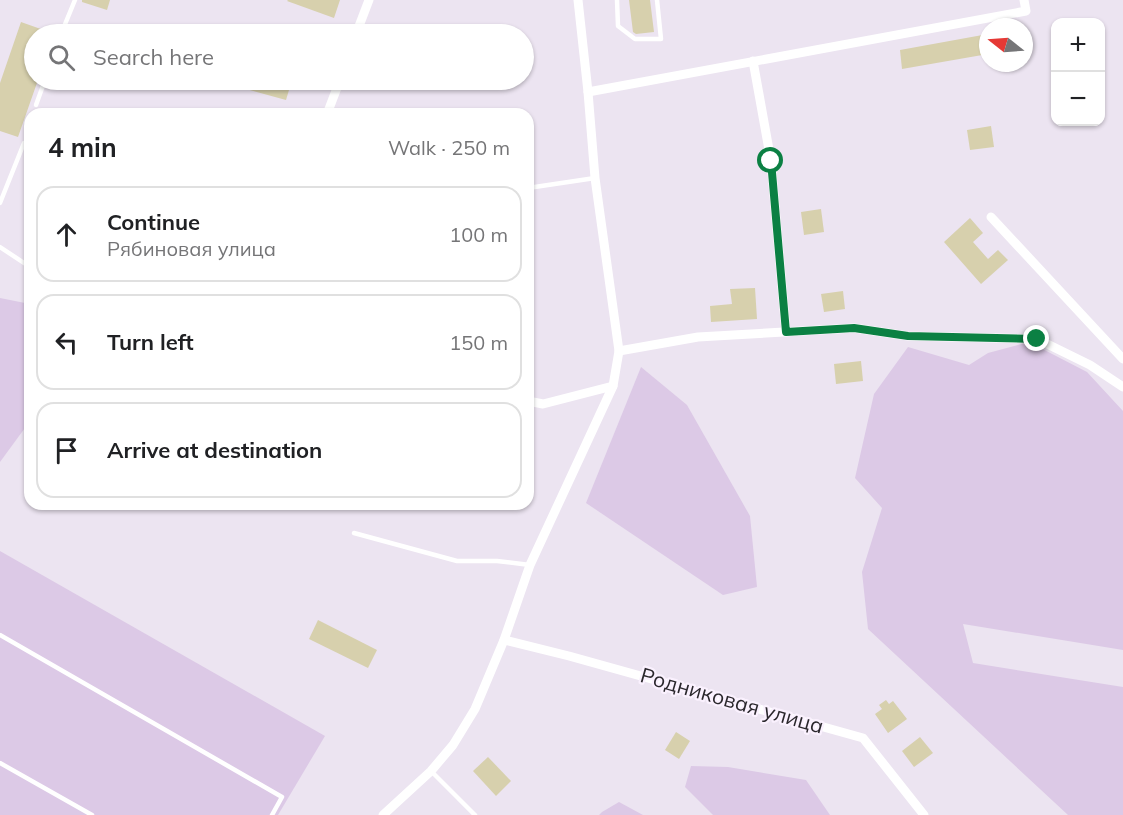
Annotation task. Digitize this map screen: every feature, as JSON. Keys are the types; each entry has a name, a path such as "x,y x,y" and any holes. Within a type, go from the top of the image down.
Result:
{"street":[{"path":"360,24 369,0"},
{"path":"383,815 430,771 453,745 475,709 504,640 530,565 613,386 619,351 594,178 578,0"},
{"path":"588,92 1026,11 1024,0"},
{"path":"753,62 771,161 786,332"},
{"path":"329,108 336,90"},
{"path":"992,217 1123,359"},
{"path":"619,351 698,337 854,328 908,336 1037,339 1090,365 1123,387"},
{"path":"534,402 543,404 613,386"},
{"name":"Родниковая улица","path":"504,640 863,738 924,815"}],"lane":[{"path":"65,24 75,0"},
{"path":"617,0 618,26 635,39 661,39 657,0"},
{"path":"36,105 41,90"},
{"path":"0,203 24,142"},
{"path":"534,187 594,178"},
{"path":"0,247 24,263"},
{"path":"354,533 457,561 497,561 530,565"},
{"path":"0,635 282,797 272,815"},
{"path":"0,763 92,815"},
{"path":"430,771 475,815"}],"shaded area":[{"path":"0,298 24,303 24,429 0,462"},
{"path":"1029,342 1087,372 1123,411 1123,650 963,624 973,663 1123,687 1123,815 1068,815 868,629 862,572 882,508 855,478 874,394 908,347 969,365 988,353"},
{"path":"641,367 687,405 750,516 757,587 723,595 586,503"},
{"path":"0,551 325,736 278,815 0,815"},
{"path":"691,766 728,767 806,780 830,815 713,815 685,787"},
{"path":"619,802 643,815 599,815"}],"building":[{"path":"82,0 110,0 107,10 82,2"},
{"path":"288,0 340,0 334,18"},
{"path":"629,0 650,0 654,32 636,34 633,32"},
{"path":"21,22 27,24 24,24 24,90 34,90 28,108 24,108 24,120 18,137 0,131 0,83"},
{"path":"979,36 979,56 902,69 900,50"},
{"path":"250,90 289,90 286,100"},
{"path":"991,126 994,147 970,150 967,130"},
{"path":"821,209 824,232 804,235 801,212"},
{"path":"970,218 983,233 973,242 988,259 998,250 1008,260 981,284 944,242"},
{"path":"755,288 757,319 711,322 710,306 732,304 730,289"},
{"path":"843,291 845,309 824,312 821,294"},
{"path":"861,361 863,381 836,384 834,364"},
{"path":"318,620 377,650 368,668 309,639"},
{"path":"886,700 889,704 893,701 907,719 888,733 875,714 882,709 879,705"},
{"path":"676,732 690,741 679,759 665,750"},
{"path":"920,737 933,753 914,767 902,751"},
{"path":"488,757 511,781 496,796 473,771"}],"route":[{"path":"771,161 786,332 854,328 908,336 1037,339"}]}
